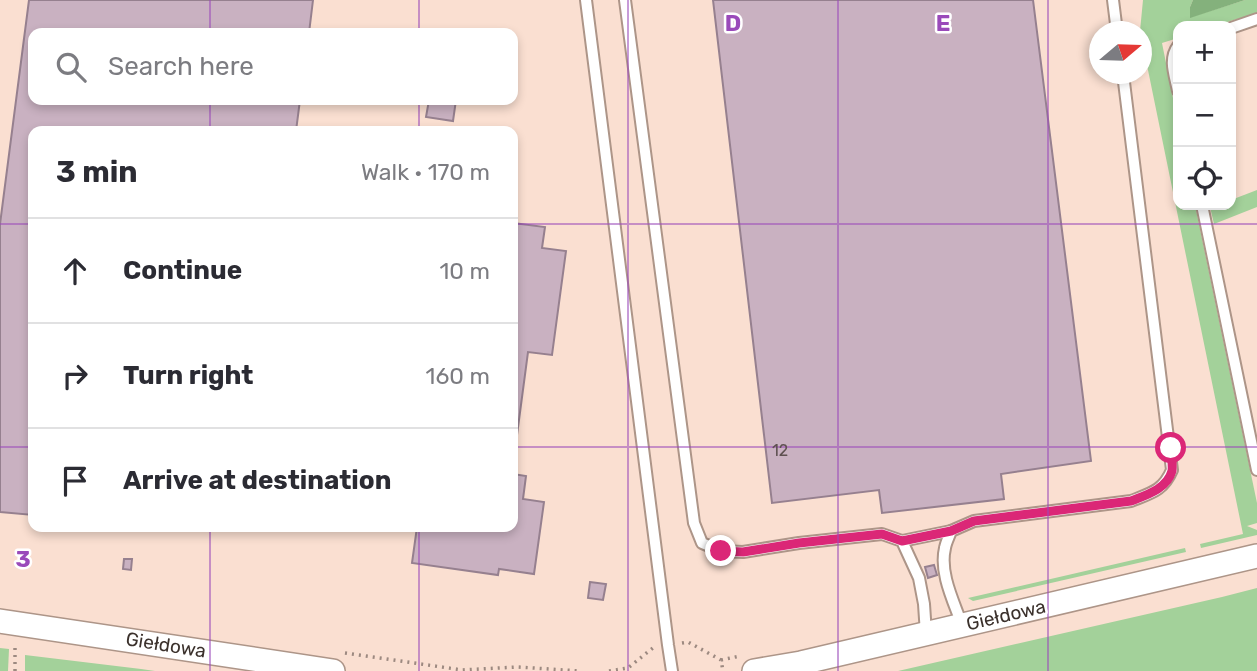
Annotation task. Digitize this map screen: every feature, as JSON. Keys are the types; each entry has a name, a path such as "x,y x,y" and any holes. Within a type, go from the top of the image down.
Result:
{"street":[{"name":"Giełdowa","path":"754,671 801,663 1257,556"},
{"name":"Giełdowa","path":"8,622 333,671"}],"lane":[{"path":"586,0 672,671"},
{"path":"625,0 694,523 702,543 721,551 743,552 882,534 902,541 951,531 974,521 1131,501 1166,484 1172,470 1124,84"},
{"path":"1114,0 1117,21"},
{"path":"1236,26 1257,19"},
{"path":"1203,210 1257,470"},
{"path":"951,531 944,550 944,570 962,625"},
{"path":"902,541 919,578 926,634"}],"path":[{"path":"8,622 15,671"},
{"path":"609,671 628,668 628,671"}],"green space":[{"path":"1143,0 1193,0 1190,7 1191,17 1245,0 1257,0 1257,13 1231,21 1173,21 1173,40 1162,43 1173,98 1173,192 1151,84 1152,21 1141,21"},
{"path":"1193,0 1245,0 1190,18"},
{"path":"1257,190 1257,207 1214,224 1211,210 1236,210 1236,198"},
{"path":"1177,210 1196,210 1257,503 1257,523 1247,526 1257,530 1257,535 1201,548 1200,544 1243,534"},
{"path":"1185,548 1186,552 973,601 968,598"},
{"path":"1257,588 1257,671 898,671 1222,597"},
{"path":"0,648 9,649 8,671 0,671"},
{"path":"25,655 141,669 155,671 25,671"}],"building":[{"path":"29,0 313,0 310,28 28,28 28,105 299,105 297,126 28,126 28,515 0,512 0,224"},
{"path":"713,0 1033,0 1091,461 1001,474 1004,499 882,513 879,490 772,503"},
{"path":"428,105 455,105 453,121 426,117"},
{"path":"518,224 545,227 542,248 566,251 552,355 528,352 518,427"},
{"path":"518,475 526,476 523,499 544,502 534,574 499,569 498,575 412,563 416,532 518,532"},
{"path":"124,559 132,559 131,570 123,569"},
{"path":"934,565 937,575 928,578 925,567"},
{"path":"590,582 606,584 603,600 588,598"}],"route":[{"path":"721,551 743,552 882,534 902,541 951,531 974,521 1131,501 1166,484 1172,470 1171,448"}]}
